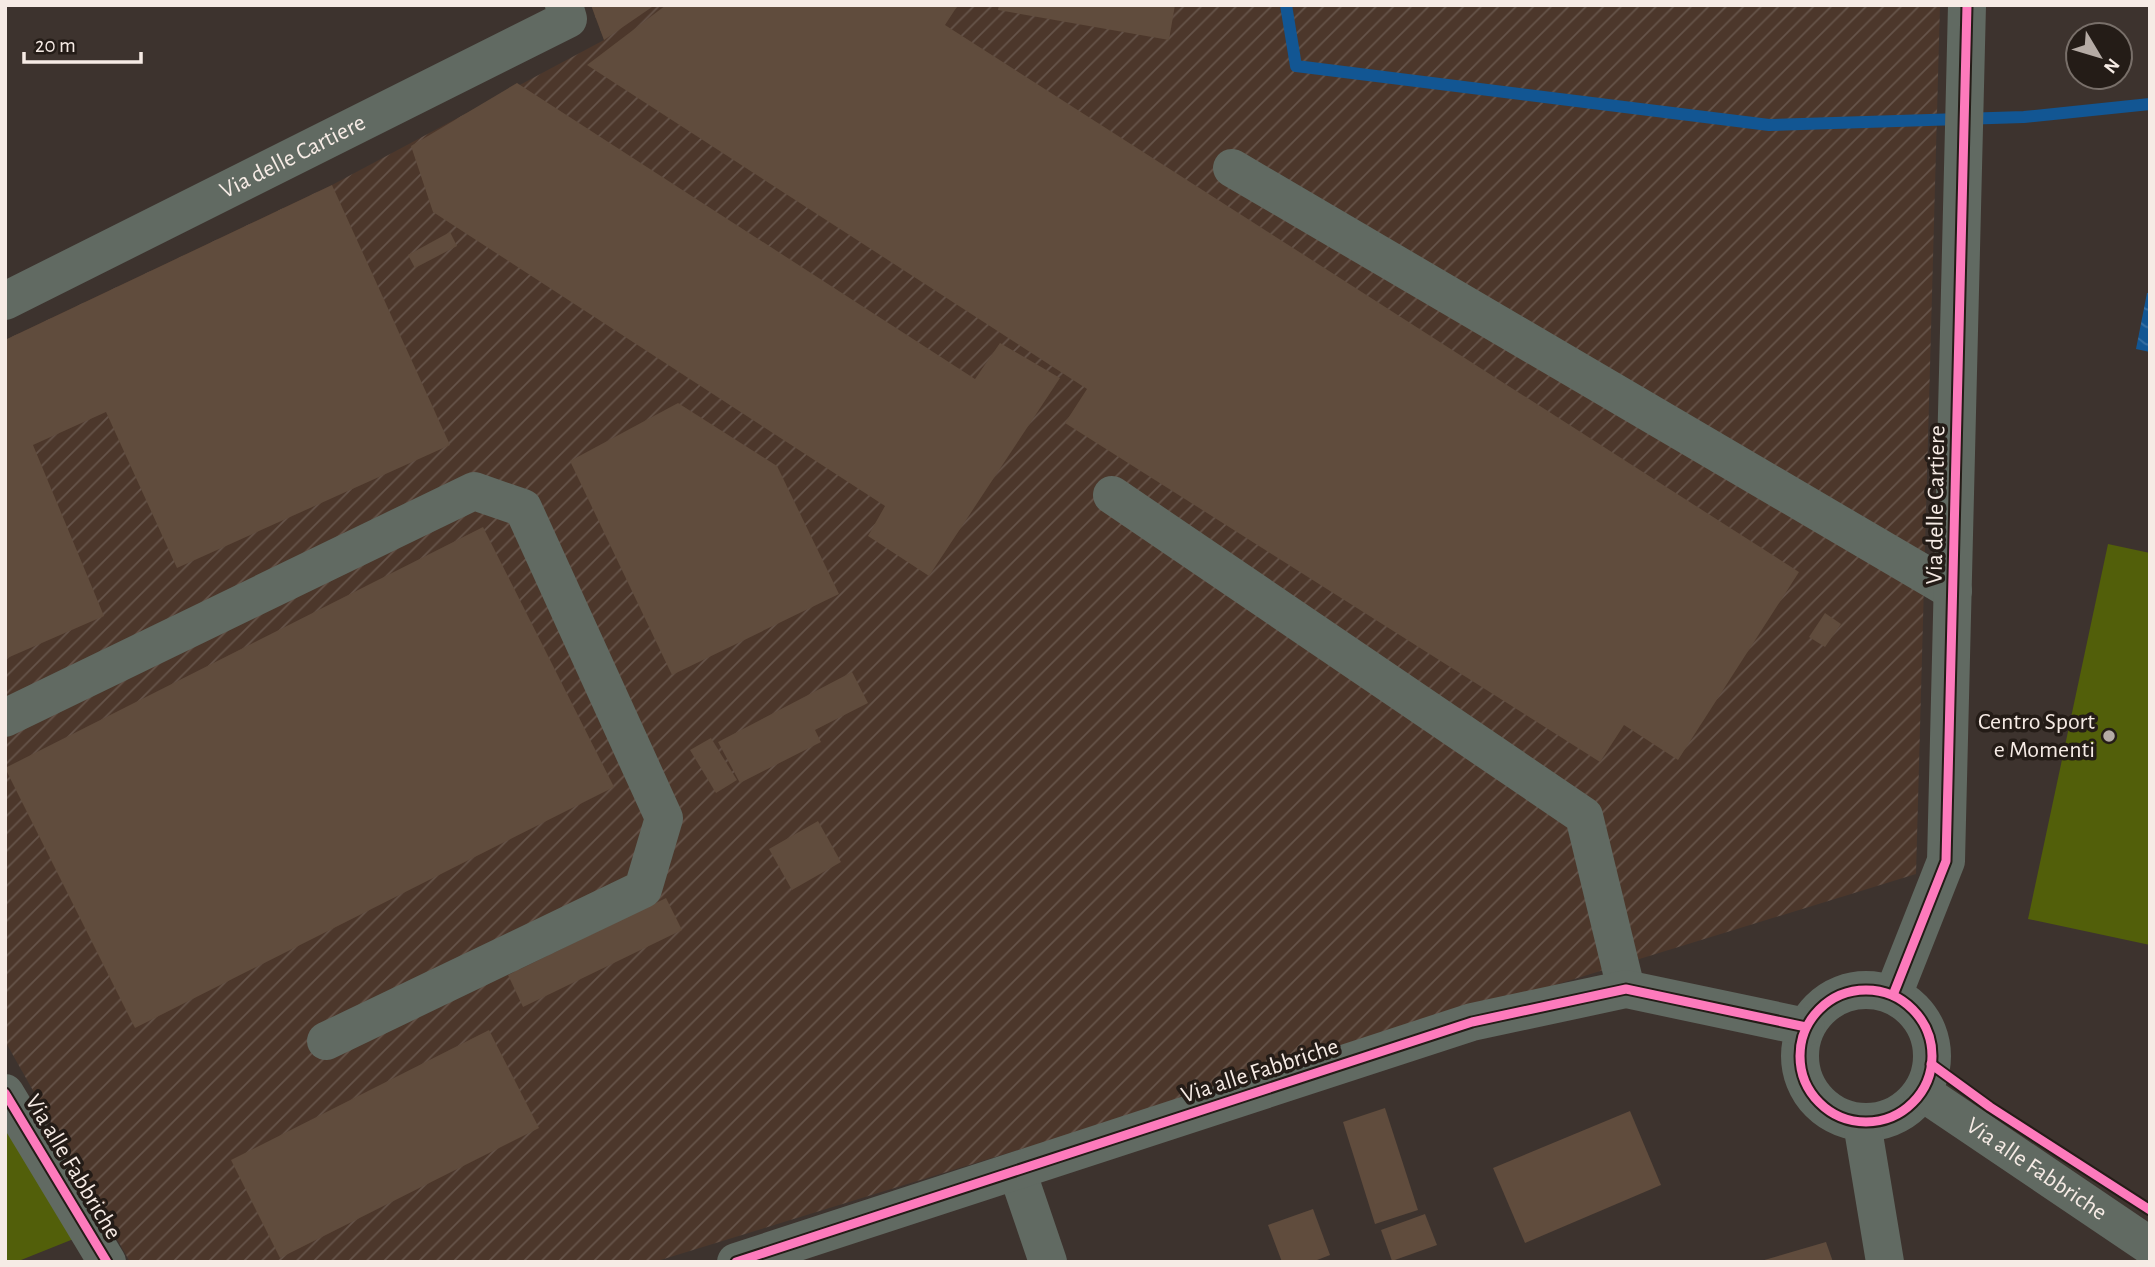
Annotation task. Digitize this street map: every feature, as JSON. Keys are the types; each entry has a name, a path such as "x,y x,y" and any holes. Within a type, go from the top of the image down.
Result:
{"street":[{"name":"Via delle Cartiere","path":"5,300 568,19 564,5"},
{"name":"Via delle Cartiere","path":"1893,995 1946,861 1967,5"},
{"path":"1232,168 1953,591"},
{"path":"5,718 474,491 523,508 664,818 643,889 326,1041"},
{"path":"1112,495 1584,817 1626,989"},
{"name":"Via alle Fabbriche","path":"736,1262 1472,1022 1626,989 1806,1027"},
{"path":"1855,990 1876,990 1893,995 1918,1013 1930,1036 1933,1058 1922,1092 1895,1116 1862,1123 1843,1118 1825,1109 1804,1081 1798,1052 1806,1027 1819,1009 1834,997 1855,990"},
{"name":"Via alle Fabbriche","path":"1922,1092 2150,1246"},
{"name":"Via alle Fabbriche","path":"5,1093 107,1262"},
{"path":"1862,1123 1885,1262"},
{"path":"1017,1171 1048,1262"}],"shaded area":[{"path":"591,5 1940,5 1916,874 654,1262 130,1262 5,1041 5,340 332,185 604,40"}],"green space":[{"name":"Centro Sport e Momenti","path":"2108,544 2150,553 2150,945 2028,919"},
{"path":"5,1123 76,1238 16,1262 5,1262"}],"water":[{"path":"2147,293 2150,294 2150,352 2136,349"}],"building":[{"path":"591,5 655,5 604,40"},
{"path":"666,5 958,5 945,25 1799,572 1678,760 1624,725 1600,762 1065,423 1087,389 587,65"},
{"path":"999,5 1175,5 1169,40 998,10"},
{"path":"517,83 975,379 1000,343 1060,378 929,576 868,536 885,506 433,212 411,146"},
{"path":"332,185 450,445 177,568 106,412 33,445 104,616 5,659 5,340"},
{"path":"450,232 457,246 415,268 408,255"},
{"path":"678,403 777,466 839,594 672,675 570,461"},
{"path":"483,527 614,787 135,1028 5,768"},
{"path":"1825,613 1841,624 1825,647 1809,637"},
{"path":"852,672 868,703 815,730 821,742 740,783 718,742"},
{"path":"711,738 737,780 716,793 690,750"},
{"path":"818,821 841,862 792,890 769,849"},
{"path":"666,898 682,930 523,1007 508,975"},
{"path":"489,1030 539,1128 280,1258 231,1160"},
{"path":"1385,1108 1418,1210 1375,1224 1343,1122"},
{"path":"1630,1111 1661,1185 1525,1243 1493,1168"},
{"path":"1313,1209 1330,1255 1312,1262 1282,1262 1268,1225"},
{"path":"1425,1214 1437,1245 1392,1261 1381,1230"},
{"path":"1826,1242 1833,1262 1761,1261"}],"waterway":[{"path":"1286,5 1296,66 1769,125 2024,117 2150,104"}],"cycle path":[{"path":"1893,995 1946,861 1967,5"},
{"path":"736,1262 1472,1022 1626,989 1806,1027"},
{"path":"1866,990 1891,995 1913,1009 1927,1031 1932,1056 1927,1081 1913,1103 1891,1117 1866,1122 1841,1117 1819,1103 1805,1081 1800,1056 1805,1031 1819,1009 1841,995 1866,990"},
{"path":"1931,1064 1990,1107 2150,1210"},
{"path":"5,1093 107,1262"}],"place":[{"name":"Centro Sport e Momenti","path":"2109,736"}]}
